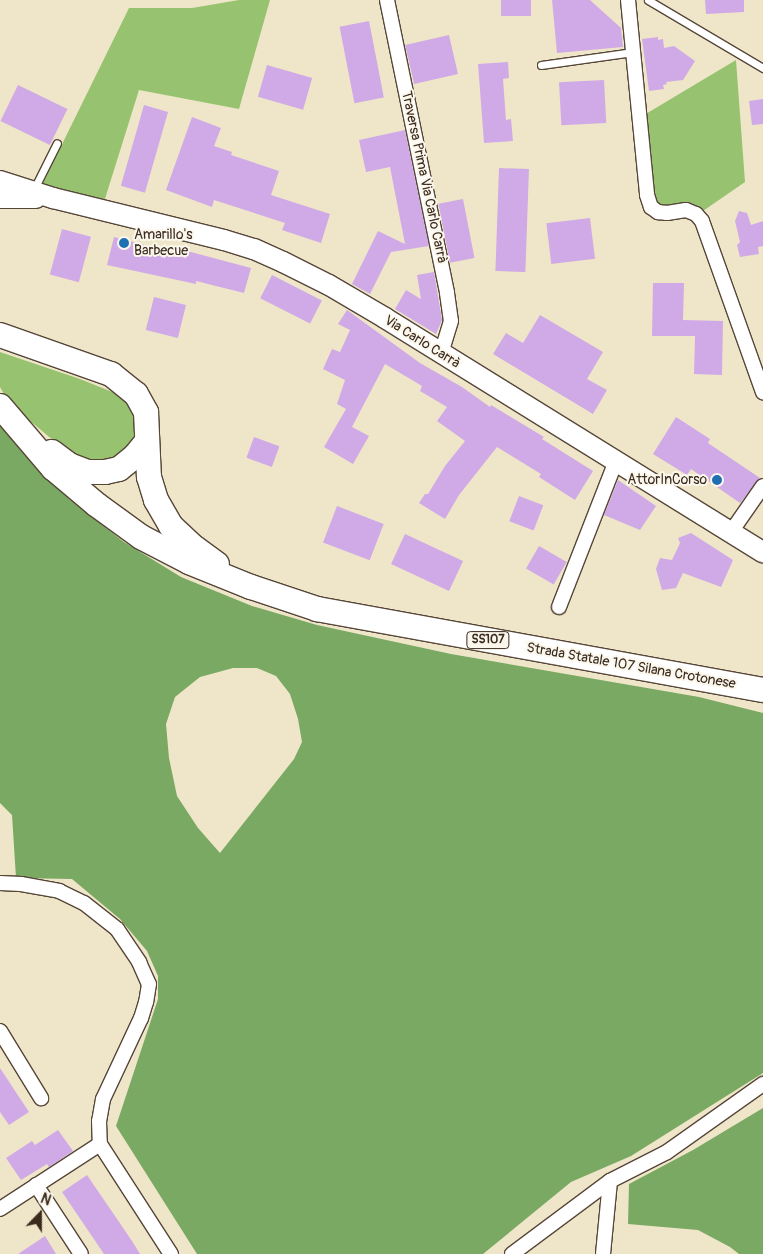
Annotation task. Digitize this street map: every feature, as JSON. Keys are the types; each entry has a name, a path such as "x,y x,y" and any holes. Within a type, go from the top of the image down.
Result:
{"highway":[{"path":"0,335 111,374 136,394 146,412 149,477 156,500 171,526 195,548 252,587"},
{"path":"6,414 69,464 87,472 105,472 119,468 135,456 147,440"},
{"name":"Strada Statale 107 Silana Crotonese","path":"6,414 53,468 97,505 141,537 189,562 252,587 317,608 763,692"}],"main road":[{"name":"Via Carlo Carrà","path":"0,181 52,198 184,228 254,249 329,285 763,552"},
{"name":"Via Carlo Carrà","path":"0,198 52,198"}],"street":[{"name":"Traversa Prima Via Carlo Carrà","path":"387,0 447,293 451,320 441,354"},
{"path":"628,0 651,207 658,212 667,213 686,210 696,214 702,221 763,392"},
{"path":"559,607 616,461"},
{"path":"731,532 763,486"},
{"path":"0,883 21,884 59,891 84,904 117,929 139,962 149,984 141,1018 103,1099 99,1121 100,1144 171,1254"},
{"path":"0,1031 41,1098"},
{"path":"512,1254 610,1181 667,1152 763,1084"},
{"path":"0,1209 100,1144"},
{"path":"603,1254 610,1181"},
{"path":"36,1185 81,1254"}],"lane":[{"path":"648,0 763,68"},
{"path":"541,65 633,52"},
{"path":"32,192 57,142"}],"green space":[{"path":"239,0 270,0 239,109 139,90 104,202 42,185 129,8 192,8"},
{"path":"736,60 745,182 703,211 697,208 670,209 654,204 644,115"},
{"path":"0,352 80,379 125,397 138,415 135,440 128,452 93,469 74,458 9,403 0,387"},
{"path":"0,423 22,451 69,499 124,542 181,577 252,606 317,625 451,654 699,697 763,713 763,1073 631,1156 571,1182 483,1254 197,1254 116,1126 158,999 158,976 147,951 120,919 72,879 16,878 12,815 0,803","holes":["233,668 257,668 276,676 290,694 298,719 302,742 294,759 220,853 198,828 177,796 169,758 166,724 175,697 200,677"]},
{"path":"763,1108 763,1254 739,1254 698,1230 628,1224 629,1184 693,1150"}],"building":[{"path":"501,0 531,0 531,16 501,16"},
{"path":"552,0 590,0 621,28 623,47 557,53"},
{"path":"705,0 744,0 744,12 706,14"},
{"path":"369,21 384,98 354,103 340,27"},
{"path":"449,35 458,74 414,84 405,45"},
{"path":"658,37 658,40 663,39 664,48 674,46 695,61 683,80 666,82 667,84 663,85 664,89 649,91 642,39"},
{"path":"508,62 509,78 503,79 506,120 511,119 513,141 484,143 478,64"},
{"path":"267,65 312,78 303,110 258,97"},
{"path":"604,80 606,123 561,125 559,82"},
{"path":"18,85 67,109 50,145 0,121"},
{"path":"763,99 763,124 752,125 749,101"},
{"path":"144,105 168,112 145,193 121,186"},
{"path":"192,117 221,128 214,146 232,152 231,155 279,171 271,195 330,214 321,243 282,230 285,223 214,200 212,207 166,190"},
{"path":"405,130 429,246 391,252 370,294 352,284 378,231 405,244 390,167 366,172 359,140"},
{"path":"499,168 529,169 525,272 495,271"},
{"path":"463,199 474,258 450,263 438,204"},
{"path":"739,211 747,213 751,225 763,221 763,246 758,247 759,254 740,257 737,245 740,242 735,221"},
{"path":"590,218 595,259 551,264 546,223"},
{"path":"62,229 91,237 79,282 50,274"},
{"path":"114,237 171,252 172,247 251,268 244,293 196,281 196,284 107,265"},
{"path":"434,272 442,320 436,334 395,309 406,290 421,299 417,275"},
{"path":"272,275 322,300 310,324 260,298"},
{"path":"653,283 684,283 683,320 723,321 722,375 694,374 695,336 652,336"},
{"path":"154,297 186,305 178,338 146,330"},
{"path":"347,310 420,363 462,387 490,407 491,405 544,437 542,439 593,471 575,500 539,477 541,474 497,447 459,495 445,519 419,503 425,494 428,494 445,466 465,441 437,421 447,407 420,391 422,386 385,364 352,427 369,436 353,464 324,447 346,409 337,404 345,380 323,369 332,349 340,352 350,330 338,324"},
{"path":"540,315 603,352 587,379 607,390 593,414 493,354 506,333 523,343"},
{"path":"676,417 710,439 708,443 760,478 740,503 691,469 687,475 653,454"},
{"path":"254,437 279,446 272,467 246,458"},
{"path":"618,480 656,506 640,530 604,515"},
{"path":"519,496 543,505 534,531 509,521"},
{"path":"337,506 384,524 370,560 323,542"},
{"path":"691,533 733,560 721,587 683,573 676,588 662,590 656,569 660,558 672,560 680,543 678,538"},
{"path":"405,534 463,561 449,591 391,564"},
{"path":"539,546 567,562 554,585 526,569"},
{"path":"0,1068 29,1112 9,1125 0,1112"},
{"path":"58,1130 73,1151 49,1167 47,1164 21,1180 6,1158 32,1141 35,1145"},
{"path":"87,1175 140,1254 104,1254 62,1192"},
{"path":"45,1236 56,1254 18,1254"}],"place":[{"name":"Amarillo's Barbecue","path":"124,243"},
{"name":"AttorInCorso","path":"717,480"}]}
